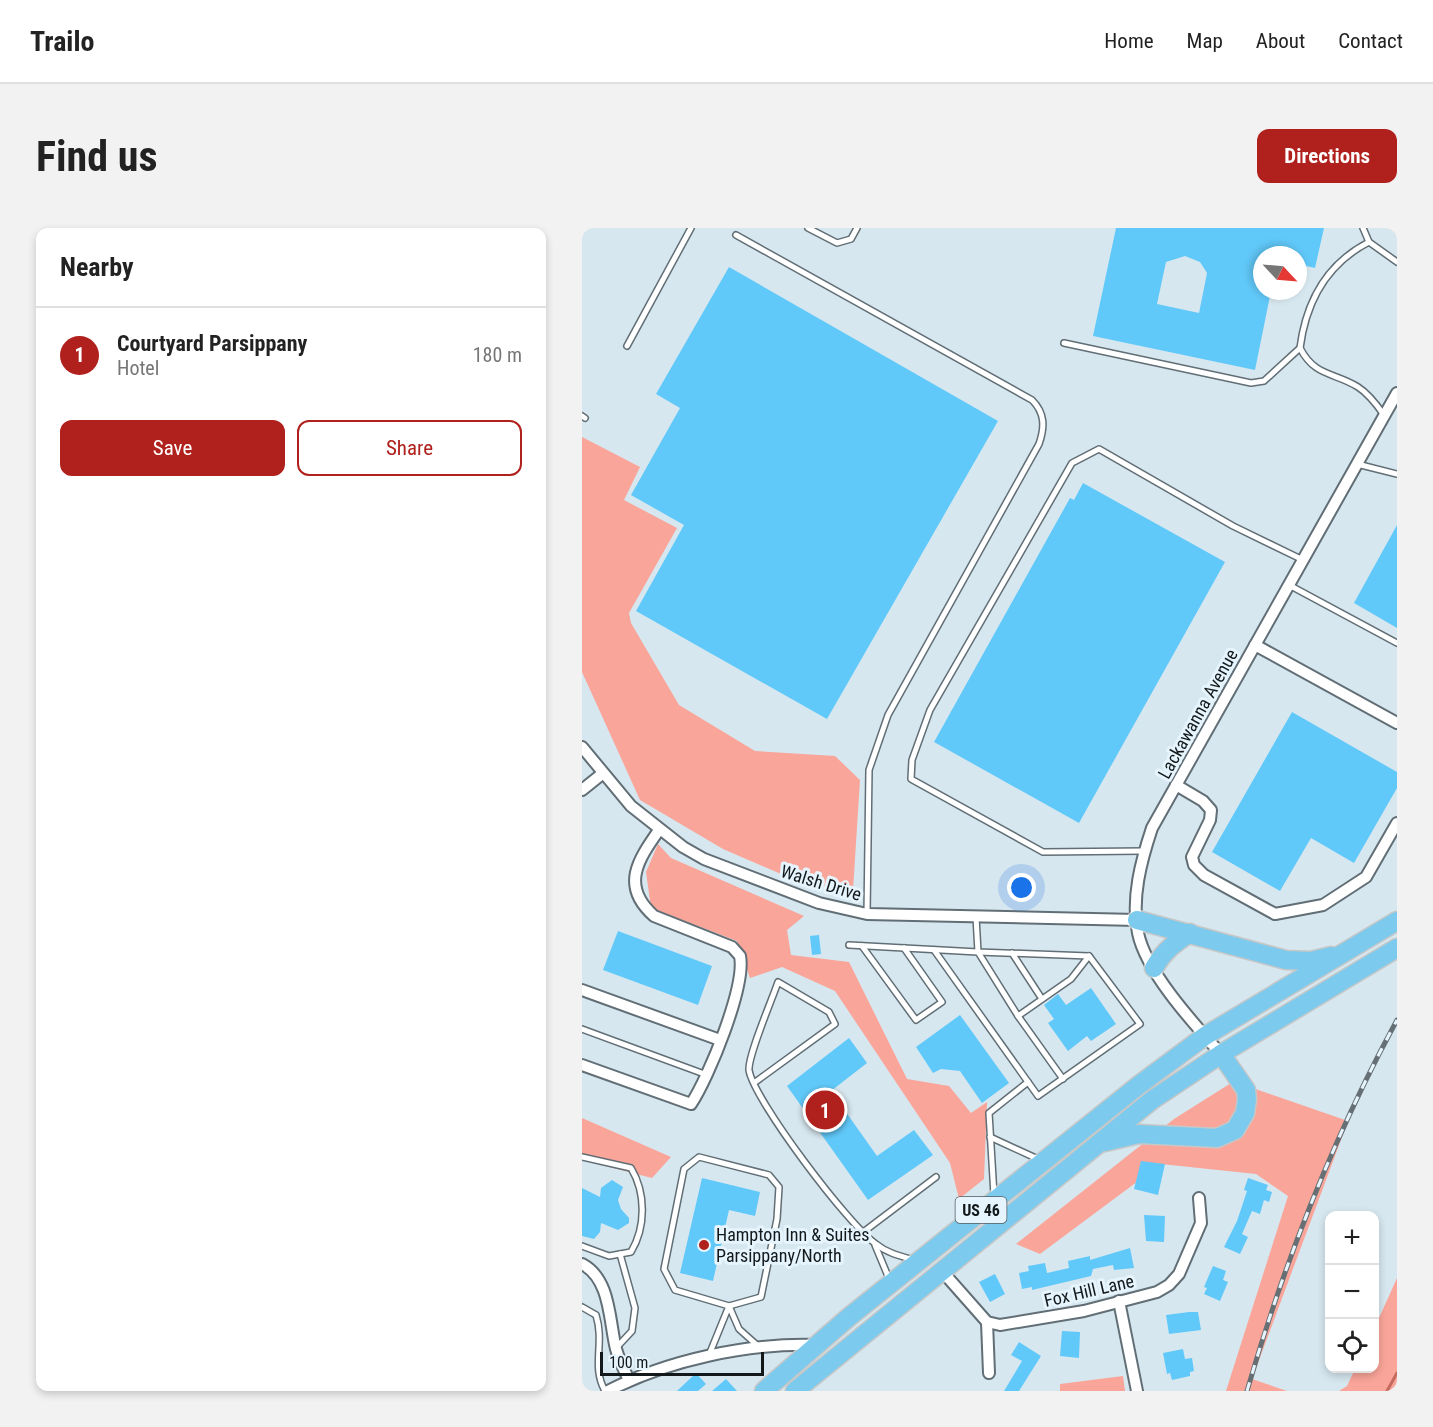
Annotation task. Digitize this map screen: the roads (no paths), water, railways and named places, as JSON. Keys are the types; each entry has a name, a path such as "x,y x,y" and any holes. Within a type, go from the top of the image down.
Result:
{"highway":[{"path":"1137,920 1286,960 1311,962 1348,951"},
{"name":"US 46","path":"764,1391 816,1345 994,1199 1205,1036 1397,921"},
{"path":"1154,968 1162,955 1174,943 1190,933"},
{"name":"US 46","path":"795,1391 1152,1100 1221,1054 1397,948"},
{"path":"1098,1145 1139,1134 1204,1139 1217,1138 1234,1130 1245,1113 1247,1099 1241,1082 1221,1054"}],"street":[{"name":"Lackawanna Avenue","path":"1221,1054 1159,978 1138,934 1136,902 1144,851 1152,828 1397,393"},
{"path":"1255,645 1397,723"},
{"name":"Walsh Drive","path":"582,747 602,774 631,806 659,830 704,859 819,903 867,914 1137,920"},
{"path":"582,790 602,774"},
{"path":"1176,785 1203,801 1211,810 1210,819 1192,857 1194,865 1204,875 1275,914 1323,905 1366,877 1397,823"},
{"path":"582,1065 691,1104 707,1075 740,983 740,956 732,947 654,916 644,908 634,880 643,852 659,830"},
{"path":"582,990 720,1040"},
{"name":"Fox Hill Lane","path":"987,1322 1000,1325 1014,1324 1157,1292 1179,1274 1201,1223 1199,1198"},
{"path":"582,1264 594,1272 602,1285 616,1349 629,1380"},
{"path":"942,1271 987,1322 989,1373"},
{"path":"1119,1301 1137,1391"},
{"path":"607,1391 629,1380 672,1365 778,1344 816,1345"}],"lane":[{"path":"627,346 691,228"},
{"path":"808,228 837,243 851,239 857,228"},
{"path":"1363,228 1369,242 1397,262"},
{"path":"736,235 1032,400 1042,416 1044,429 1039,444 888,715 878,741 869,770 867,914"},
{"path":"1064,343 1251,382 1269,377 1300,348 1304,322 1318,287 1335,266 1354,250 1369,242"},
{"path":"1300,348 1315,369 1357,386 1367,393 1384,415"},
{"path":"1144,851 1043,852 911,779 912,760 930,710 1072,463 1099,449 1233,526 1303,560"},
{"path":"1357,464 1397,474"},
{"path":"1289,585 1397,643"},
{"path":"976,917 978,952 1018,1016 1063,1079"},
{"path":"849,945 1089,956"},
{"path":"862,946 916,1020 942,1002 904,948"},
{"path":"934,950 1038,1096 1140,1024 1089,956"},
{"path":"1012,953 1042,999"},
{"path":"1018,1016 1071,979 1089,956"},
{"path":"754,1083 835,1024 829,1012 778,982 749,1069 754,1083 785,1136 862,1233 892,1254 918,1261"},
{"path":"582,1029 707,1075"},
{"path":"994,1199 989,1113 1028,1082"},
{"path":"990,1137 1042,1161"},
{"path":"582,1157 631,1168 638,1178 643,1205 637,1241 631,1252 609,1256 582,1246"},
{"path":"729,1306 761,1297 777,1219 779,1187 769,1175 699,1157 684,1169 664,1269 675,1290 729,1306 739,1329 759,1347"},
{"path":"862,1233 936,1177"},
{"path":"875,1244 891,1283"},
{"path":"616,1349 632,1331 635,1308 620,1254"},
{"path":"582,1306 596,1315 601,1331 597,1377 607,1391"},
{"path":"709,1357 729,1306"}],"waterway":[{"path":"1387,1391 1397,1373"}],"railway":[{"path":"1247,1391 1294,1248 1331,1155 1397,1020"}],"place":[{"name":"Courtyard Parsippany","path":"825,1110"},
{"name":"Hampton Inn & Suites Parsippany/North","path":"704,1245"}]}
